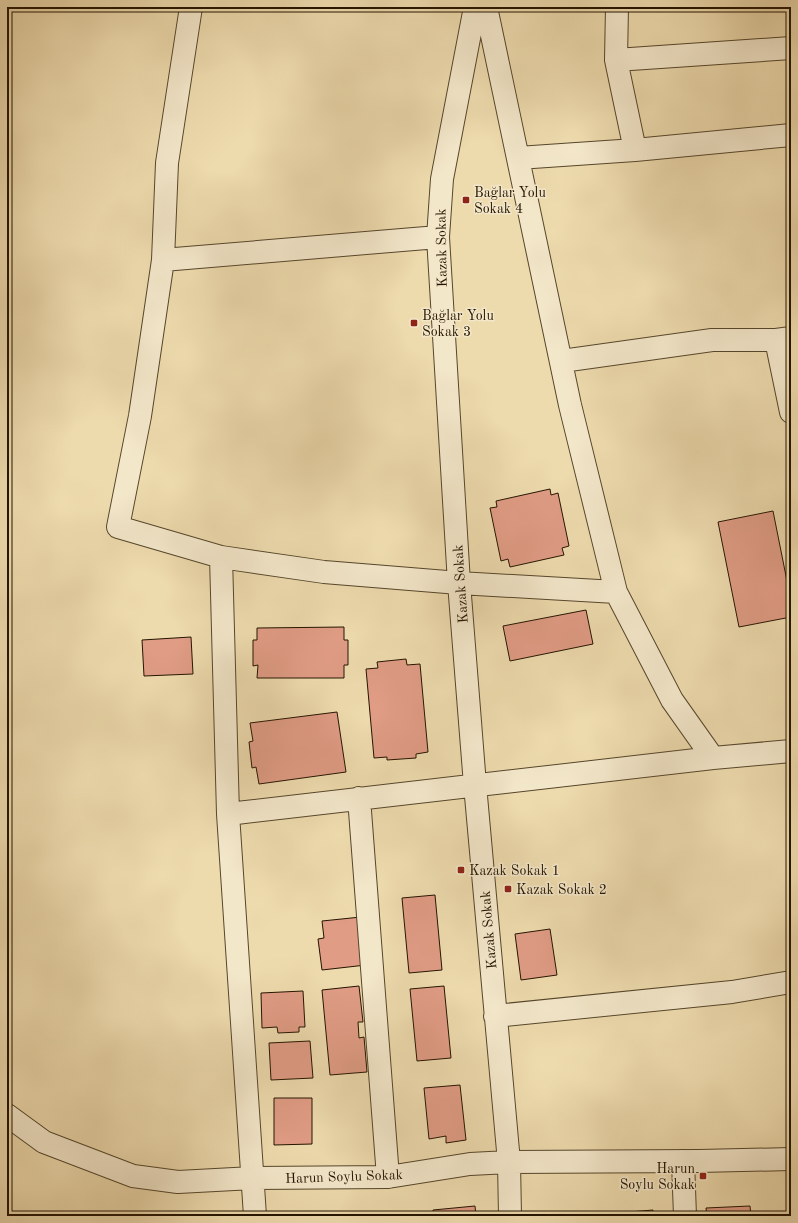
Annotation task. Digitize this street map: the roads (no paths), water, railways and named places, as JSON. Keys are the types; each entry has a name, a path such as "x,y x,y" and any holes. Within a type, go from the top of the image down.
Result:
{"street":[{"path":"191,7 167,163 163,260 140,416 118,527 221,557 324,572 459,583 616,592"},
{"name":"Kazak Sokak","path":"475,7 442,178 438,237 459,583 495,1016 510,1162 510,1216"},
{"path":"486,7 570,405 616,592 672,700 713,758"},
{"path":"617,7 616,60 635,150"},
{"path":"616,60 791,48"},
{"path":"518,158 635,150 791,135"},
{"path":"163,260 438,237"},
{"path":"562,362 712,340 784,339 791,412"},
{"path":"221,557 228,814 255,1216"},
{"path":"228,814 713,758 791,751"},
{"path":"359,798 388,1177"},
{"path":"495,1016 732,992 791,982"},
{"name":"Harun Soylu Sokak","path":"7,1115 44,1142 133,1176 178,1182 253,1178 388,1177 470,1164 510,1162 791,1159"},
{"path":"683,1161 685,1216"}],"place":[{"name":"Bağlar Yolu Sokak 4","path":"466,200"},
{"name":"Bağlar Yolu Sokak 3","path":"414,323"},
{"name":"Kazak Sokak 1","path":"461,870"},
{"name":"Kazak Sokak 2","path":"508,889"},
{"name":"Harun Soylu Sokak","path":"703,1176"}]}
